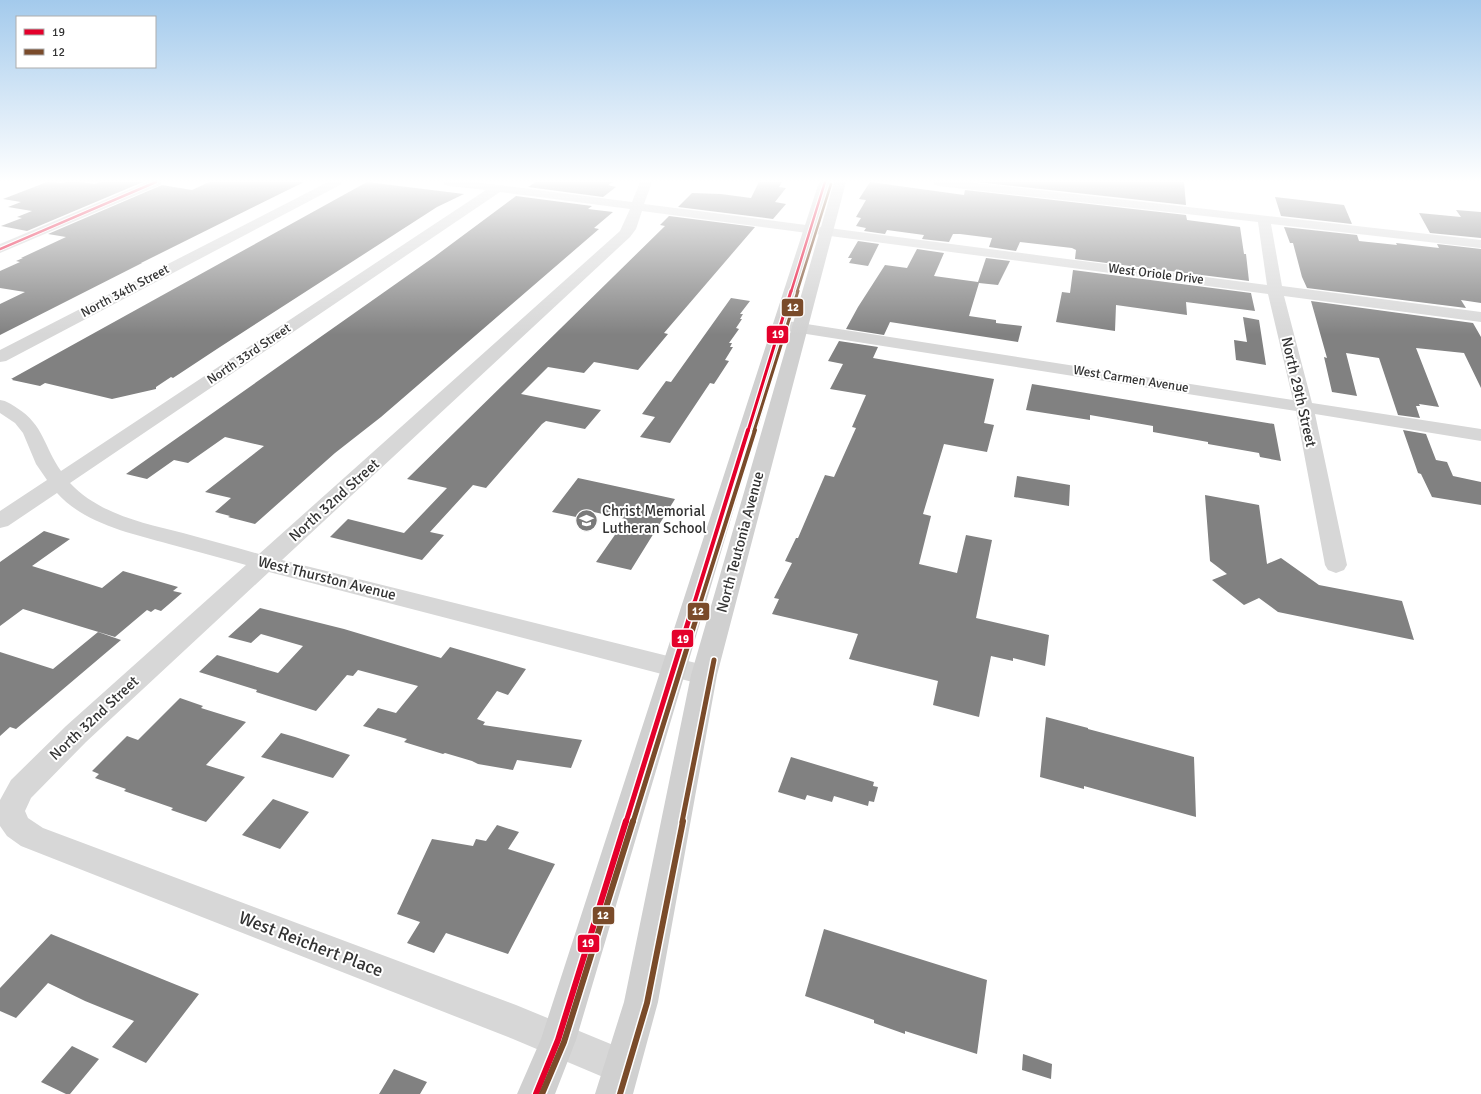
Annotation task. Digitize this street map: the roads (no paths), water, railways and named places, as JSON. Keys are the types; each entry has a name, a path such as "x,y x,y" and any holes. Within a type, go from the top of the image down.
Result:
{"main road":[{"path":"0,249 37,233"},
{"name":"North Teutonia Avenue","path":"539,1091 558,1040 675,667 790,326 817,233"},
{"name":"North Teutonia Avenue","path":"618,1080 641,1002 704,675 790,326"}],"street":[{"name":"North 34th Street","path":"0,357 238,233"},
{"name":"North 33rd Street","path":"0,521 431,233"},
{"name":"North 32nd Street","path":"10,811 14,800 21,789 76,734 626,233"},
{"name":"West Oriole Drive","path":"841,233 1481,317"},
{"name":"North 29th Street","path":"1266,233 1275,290 1304,407 1336,565"},
{"path":"1390,233 1481,244"},
{"name":"West Carmen Avenue","path":"790,326 1481,435"},
{"name":"West Thurston Avenue","path":"0,405 22,419 32,432 46,464 58,482 73,498 91,510 112,520 265,563 704,675"},
{"name":"West Reichert Place","path":"10,811 12,821 18,829 32,837 558,1040 618,1080"}],"place":[{"name":"Christ Memorial Lutheran School","path":"587,520"}]}
